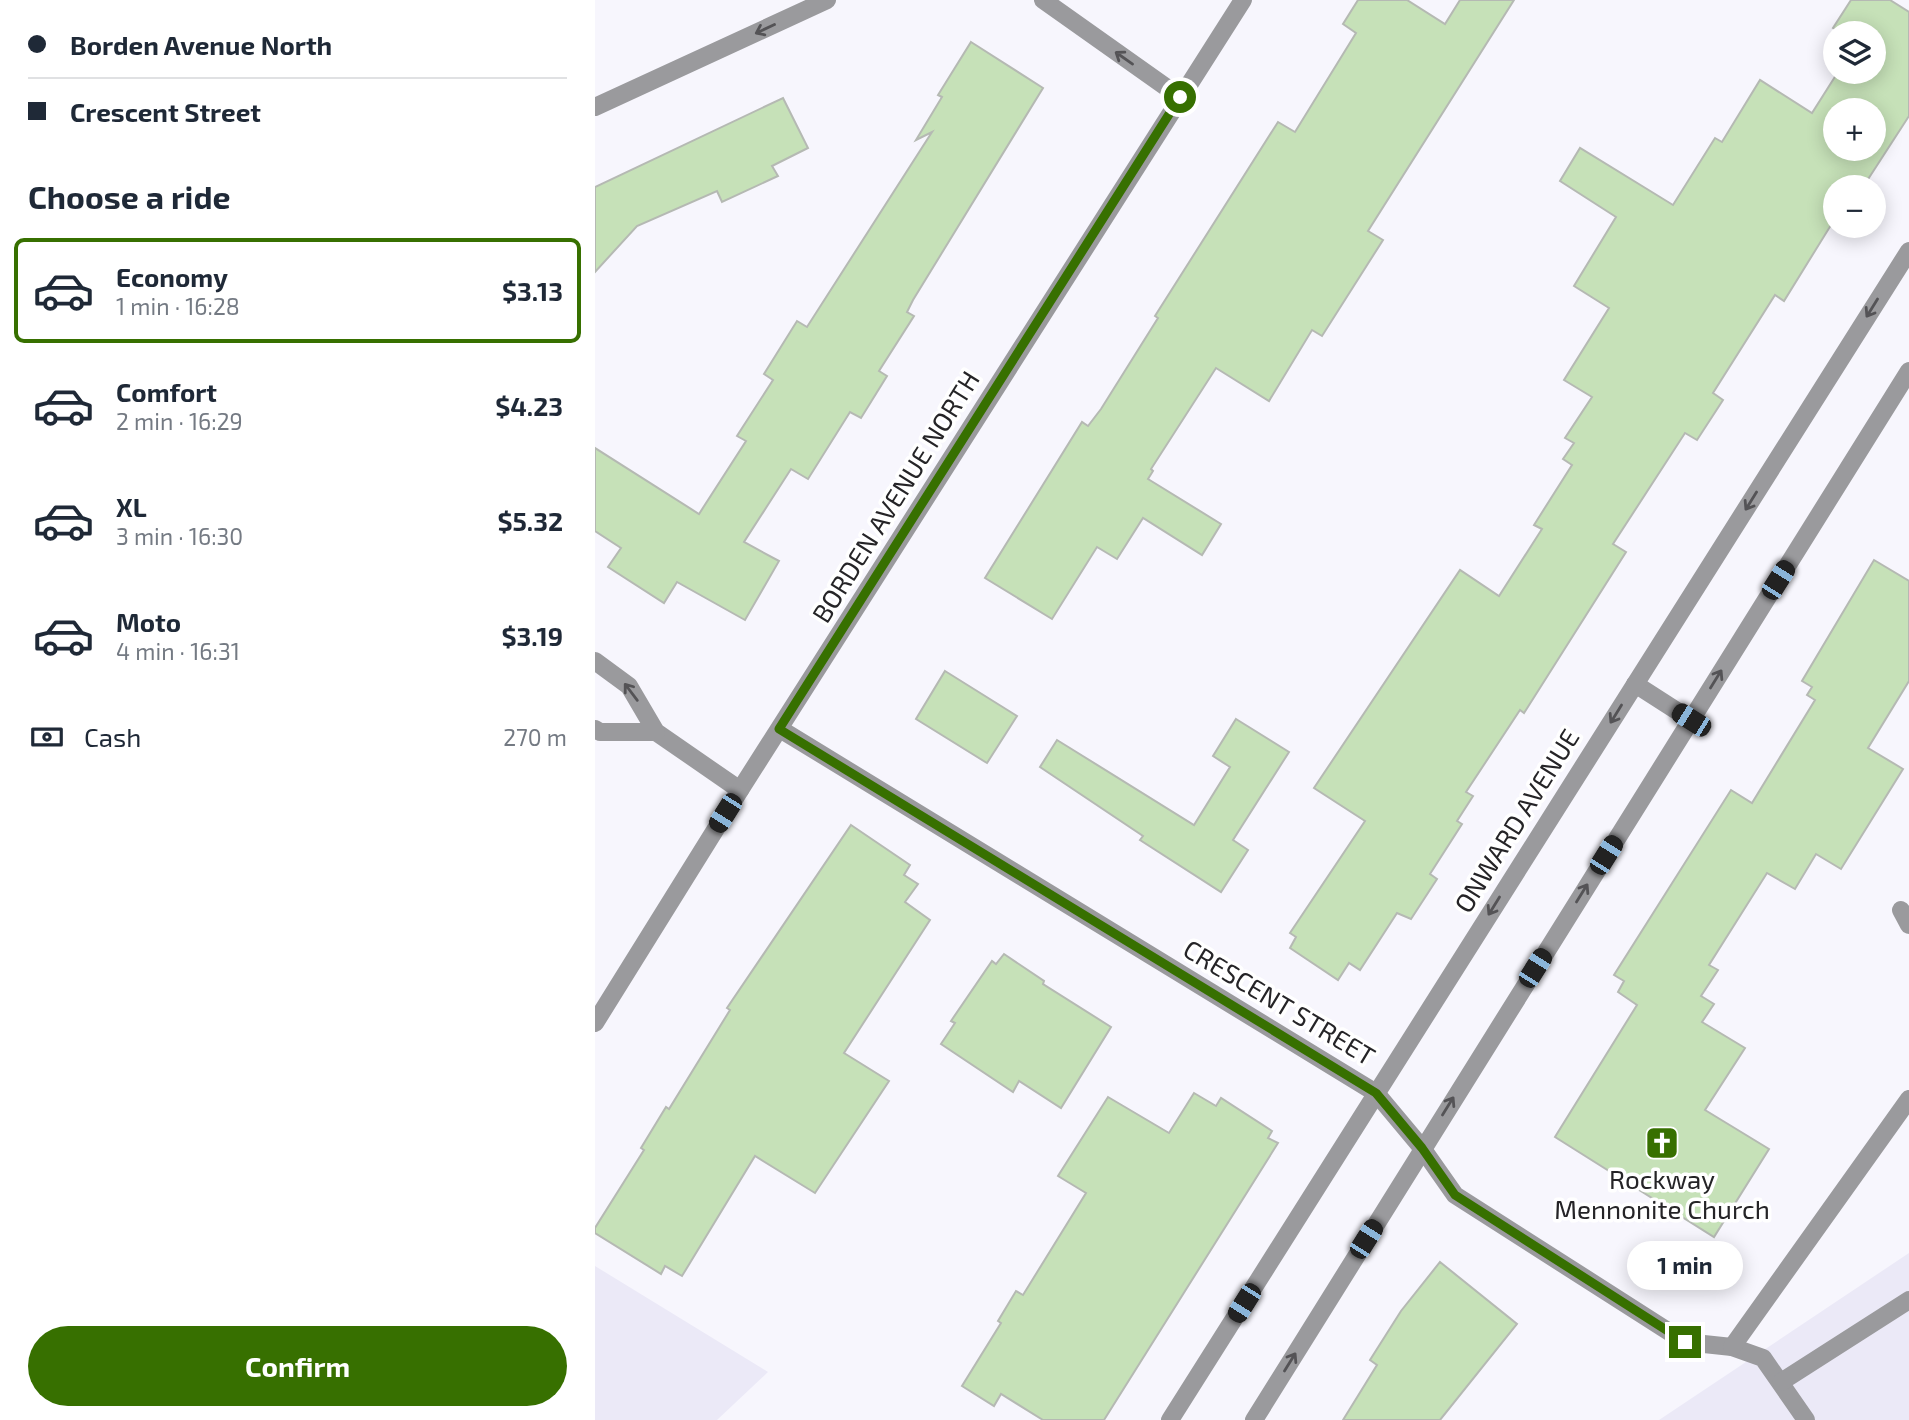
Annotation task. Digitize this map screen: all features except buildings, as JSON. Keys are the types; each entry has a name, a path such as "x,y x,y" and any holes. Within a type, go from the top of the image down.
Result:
{"street":[{"path":"595,107 827,0"},
{"path":"1043,0 1180,97"},
{"name":"BORDEN AVENUE NORTH","path":"595,1023 740,790 1243,0"},
{"name":"ONWARD AVENUE","path":"1170,1420 1907,259"},
{"path":"1254,1420 1909,371"},
{"path":"595,661 629,686 656,732 740,790"},
{"path":"1635,684 1691,720"},
{"path":"595,729 600,732 656,732"},
{"name":"CRESCENT STREET","path":"779,729 1376,1093 1422,1148 1455,1195 1685,1342 1732,1347 1763,1358 1781,1382"},
{"path":"1732,1347 1909,1098"},
{"path":"1806,1420 1781,1382 1909,1300"}],"shaded area":[{"path":"1909,1253 1909,1420 1659,1420"},
{"path":"595,1266 768,1372 717,1420 595,1420"}],"place":[{"name":"Rockway Mennonite Church","path":"1662,1143"}],"route":[{"path":"1180,97 779,729 1376,1093 1443,1175 1455,1195 1685,1342"}]}
